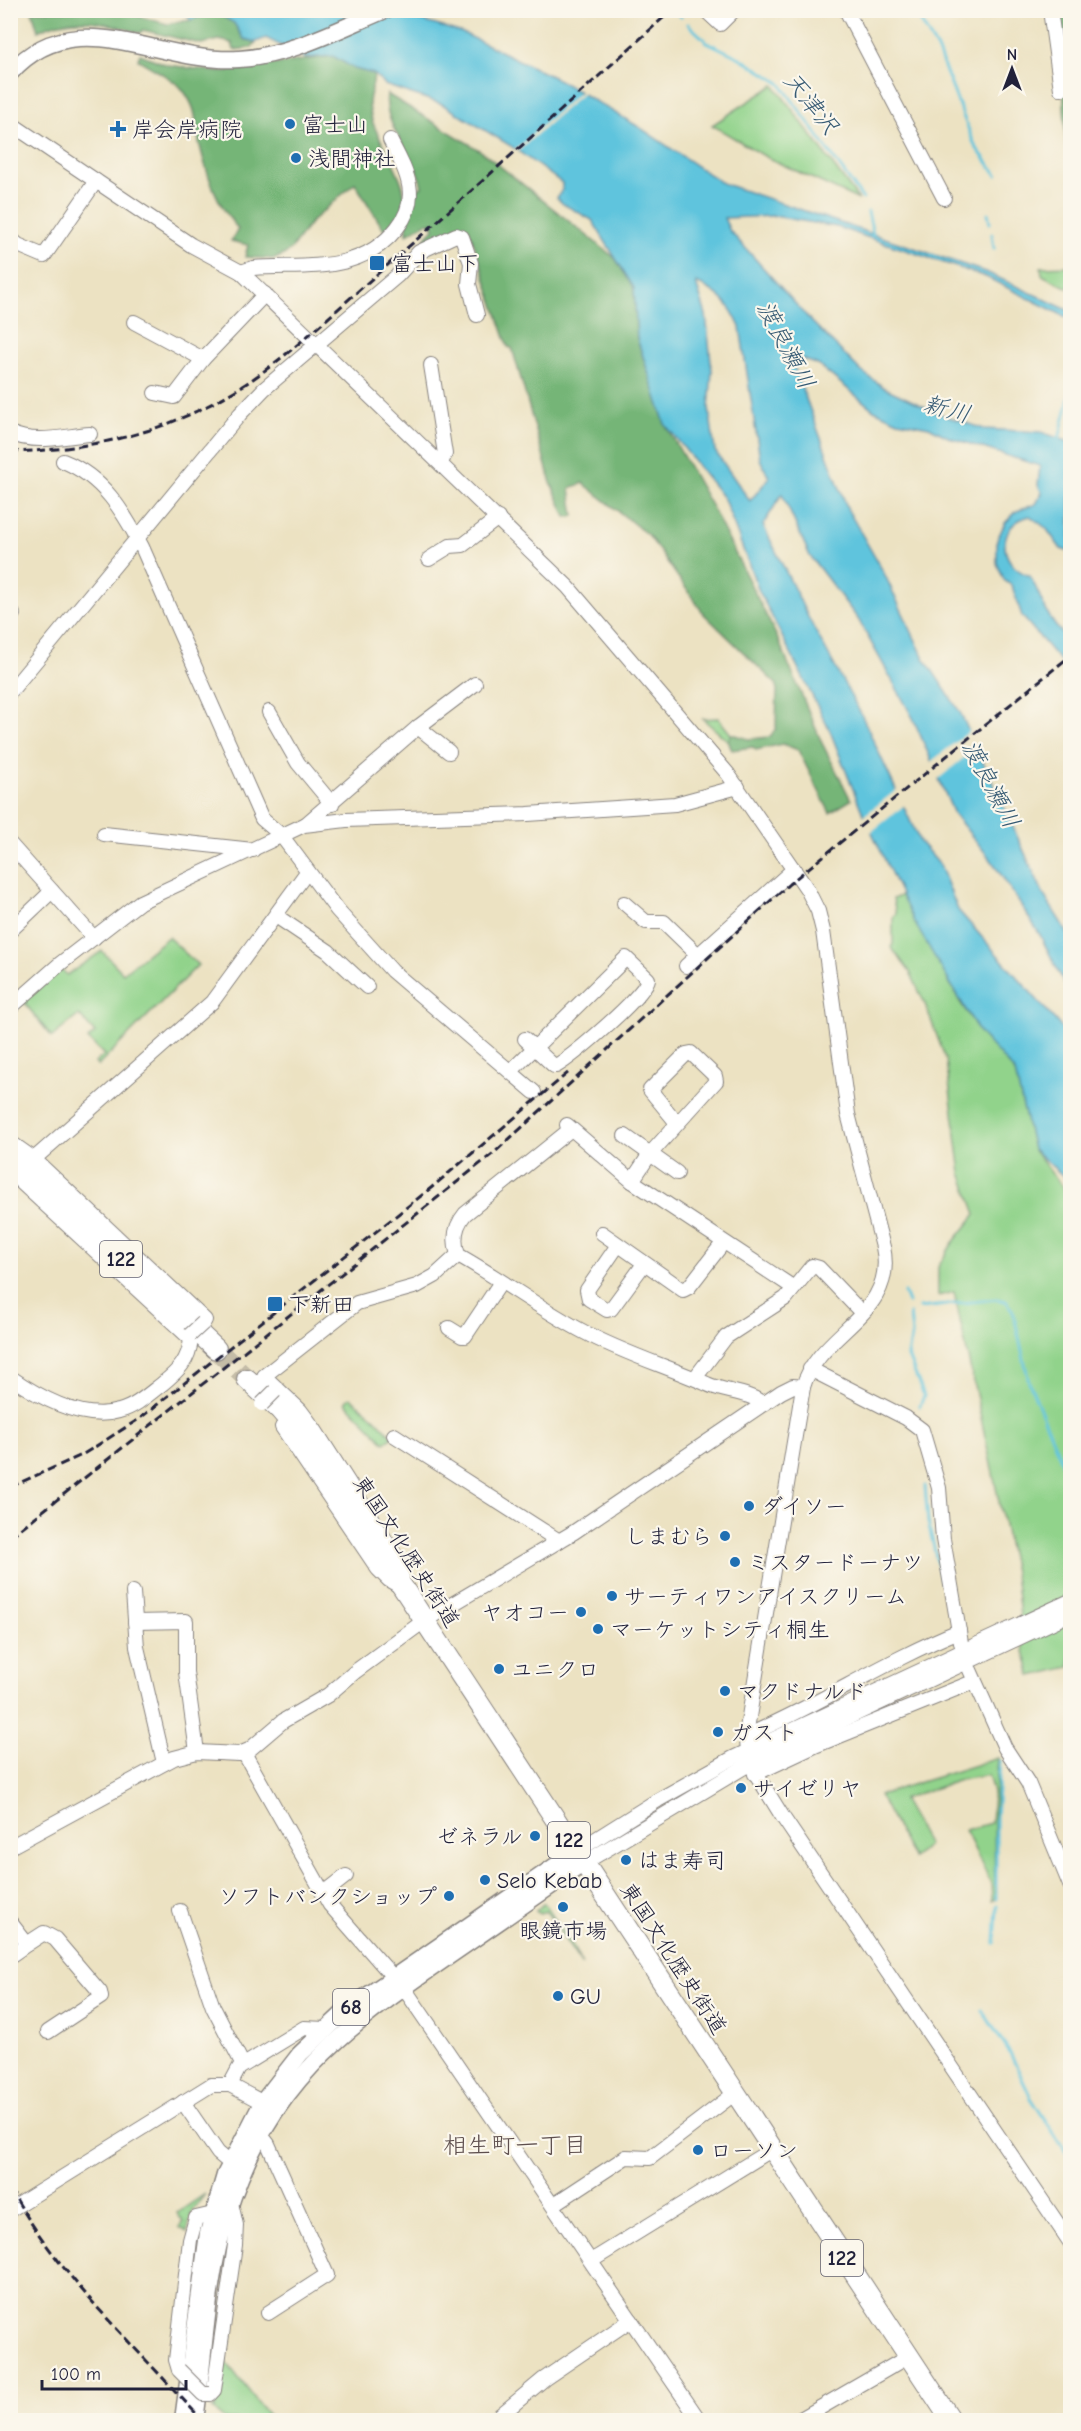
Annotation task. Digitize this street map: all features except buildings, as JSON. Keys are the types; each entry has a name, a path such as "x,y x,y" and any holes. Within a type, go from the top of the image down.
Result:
{"highway":[{"name":"122","path":"10,1156 216,1349"},
{"name":"東国文化歴史街道","path":"247,1379 280,1410 307,1442 951,2421"}],"main road":[{"path":"10,73 29,52 60,34 82,31 118,36 201,57 228,59 256,57 295,46 385,10"},
{"name":"68","path":"183,2421 204,2250 213,2214 230,2163 269,2106 292,2064 325,2029 398,1983 580,1857"},
{"name":"68","path":"195,2421 213,2284 231,2203 244,2167 261,2135 269,2106 324,2050 398,1983"}],"street":[{"path":"705,10 720,24 734,10"},
{"path":"846,10 944,198"},
{"path":"1050,10 1061,89"},
{"path":"13,129 191,245 241,272 318,344 568,587 738,788 815,903 821,921 848,1114 885,1262 879,1292 810,1369 803,1387 750,1756 1071,2242"},
{"path":"241,272 253,268 352,261 378,248 404,220 410,204 406,173 390,140"},
{"path":"10,238 18,245 44,256 96,181"},
{"path":"10,692 240,414 264,389 397,276 419,252 456,236 462,237 471,263 469,284 477,315"},
{"path":"155,393 174,397 203,358 265,294"},
{"path":"134,322 203,358"},
{"path":"431,365 445,454 441,463"},
{"path":"10,433 20,438 35,439 90,434"},
{"path":"63,461 75,466 108,491 123,511 137,537 256,807 268,826 281,835 307,872 392,971 534,1092"},
{"path":"429,559 450,546 463,545 498,518"},
{"path":"10,1008 140,902 304,825 332,804 418,727 475,684"},
{"path":"269,712 304,772 332,804"},
{"path":"418,727 448,752"},
{"path":"304,825 346,820 528,814 675,804 738,788"},
{"path":"104,834 253,850"},
{"path":"13,852 94,938"},
{"path":"686,966 794,869"},
{"path":"34,1160 212,1002 307,872"},
{"path":"10,931 52,891"},
{"path":"624,903 646,922 664,921 698,955"},
{"path":"276,916 328,951 367,987"},
{"path":"511,1071 529,1043 626,958 648,979 647,985 628,1007 559,1065 554,1066 529,1043"},
{"path":"632,1181 650,1154 716,1081 716,1076 691,1053 686,1054 650,1090 677,1123"},
{"path":"763,1404 758,1400 725,1391 603,1343 458,1255 455,1235 465,1214 569,1127 632,1181 723,1243 760,1263 794,1288"},
{"path":"625,1136 677,1173"},
{"path":"10,1142 34,1160 205,1320 190,1335 189,1352 179,1371 133,1405 118,1412 100,1414 59,1404 35,1393 10,1377"},
{"path":"10,1172 190,1335"},
{"path":"602,1233 678,1288 687,1290 723,1243"},
{"path":"618,1245 587,1290 589,1299 607,1310 611,1309 644,1264"},
{"path":"276,1390 262,1404 287,1432 378,1569 389,1580 401,1587 402,1575 397,1558 315,1430 264,1376 357,1303 417,1286 435,1276 458,1255"},
{"path":"695,1378 726,1337 783,1300 809,1268 817,1267 862,1313"},
{"path":"449,1328 459,1336 465,1336 501,1282"},
{"path":"580,1857 750,1756 960,1637 943,1539 939,1488 922,1430 906,1418 810,1369"},
{"path":"10,1848 164,1763 197,1752 244,1753 283,1721 328,1695 356,1671 424,1621 559,1541 787,1388 803,1387"},
{"path":"394,1435 559,1541"},
{"path":"133,1592 137,1647 164,1763"},
{"path":"750,1756 983,1648 1071,1601"},
{"path":"983,1648 1071,1614"},
{"path":"135,1622 186,1621 186,1672 197,1752"},
{"path":"750,1756 818,1744 971,1676 1005,1748 1028,1783 1071,1885"},
{"path":"244,1753 323,1894 398,1983 553,2205 699,2421"},
{"path":"323,1894 346,1876"},
{"path":"180,1911 213,2007 243,2065"},
{"path":"10,1923 27,1944"},
{"path":"10,1956 44,1933 49,1935 101,1997 48,2032"},
{"path":"230,2085 235,2073 243,2065 304,2028 325,2029"},
{"path":"10,2210 211,2085 230,2085 269,2106"},
{"path":"553,2205 626,2157 650,2158 734,2094"},
{"path":"183,2102 218,2153 230,2163"},
{"path":"261,2135 268,2144 327,2275 268,2313"},
{"path":"591,2261 771,2150"},
{"path":"213,2214 196,2218 190,2240 176,2360 179,2370 203,2394 210,2394 214,2390 235,2245 236,2225 231,2203"},
{"path":"497,2418 543,2379 631,2320"},
{"path":"799,2421 908,2357"}],"green space":[{"path":"32,11 121,11 167,24 191,20 214,11 234,23 244,39 256,42 251,48 234,50 232,43 219,40 201,44 143,30 140,33 89,21 63,22 38,31"},
{"path":"1053,11 1070,11 1070,146 1066,146 1063,82"},
{"path":"140,54 168,65 219,72 333,56 355,69 374,74 369,100 370,112 376,131 403,186 405,200 402,212 384,230 355,183 310,223 285,254 275,259 245,257 248,245 231,241 238,229 218,199 209,177 199,142 192,104 179,85 138,59"},
{"path":"774,85 859,200 766,157 712,125"},
{"path":"387,94 481,151 615,258 634,288 637,338 665,424 713,509 777,637 822,743 851,800 830,813 798,750 783,744 756,750 753,747 732,750 728,741 731,734 749,739 770,737 776,728 777,685 704,614 649,536 583,483 570,488 574,516 566,517 551,483 512,348 508,347 469,229 457,228 427,243 424,239 434,229 432,223 428,222 407,234 408,194 422,187 419,175 394,129 387,106"},
{"path":"1069,266 1070,289 1042,275 1041,267"},
{"path":"718,718 731,734 728,741 703,719"},
{"path":"902,895 960,1002 980,1032 1015,1072 1033,1149 1070,1197 1070,1667 1031,1676 1024,1651 1016,1581 954,1292 938,1296 938,1267 952,1244 976,1214 961,1173 946,1060 910,972 891,947 893,944 893,916 896,914 893,899"},
{"path":"168,937 198,965 98,1066 95,1063 104,1055 88,1039 95,1033 79,1015 52,1037 23,1001 61,969 67,975 102,951 123,973"},
{"path":"350,1397 392,1436 385,1443 345,1402"},
{"path":"998,1758 994,1817 995,1899 992,1901 991,1883 965,1830 991,1823 993,1792 988,1775 960,1780 902,1799 928,1845 913,1858 879,1795"},
{"path":"544,1903 571,1943 582,1965 546,1911 540,1914 536,1911"},
{"path":"205,2194 192,2211 187,2232 179,2227 183,2222 177,2213"},
{"path":"223,2358 270,2418 268,2420 225,2420 212,2408 216,2408"}],"water":[{"path":"183,11 214,11 191,20"},
{"name":"渡良瀬川","path":"214,11 388,11 463,33 559,80 639,127 722,183 988,273 1070,311 1070,319 986,277 837,227 774,216 724,218 730,231 811,321 861,371 885,388 940,414 984,429 1041,432 1070,442 1070,552 1061,549 1046,528 1030,516 1019,520 1011,527 1006,536 1005,545 1011,563 1019,571 1030,576 1056,627 1070,639 1070,673 1022,616 1012,586 1004,580 997,563 997,540 1005,523 1017,511 1036,504 1042,493 1038,485 1040,466 948,437 929,427 898,421 874,410 818,365 800,358 794,367 848,510 884,573 924,658 960,712 1045,897 1070,937 1070,995 1039,933 992,861 954,814 913,718 858,619 810,556 782,494 763,525 810,621 862,716 920,842 940,865 958,910 1070,1037 1070,1182 1033,1149 1015,1072 979,1032 914,922 861,809 830,731 759,591 724,499 665,424 637,338 634,288 592,220 563,204 557,198 562,190 562,183 511,146 442,104 385,85 374,74 355,69 333,56 305,58 266,38 256,42 244,39 234,23","holes":["696,283 723,300 740,327 760,459 769,478 750,501 715,451 709,408 712,371 706,315"]}],"pier":[{"path":"582,90 584,92 516,153 514,151"},
{"path":"971,730 978,746 936,781 928,764"},
{"path":"899,788 906,804 870,833 862,817"}],"waterway":[{"name":"天津沢","path":"676,10 681,17"},
{"path":"914,10 937,49 975,146 997,175"},
{"name":"天津沢","path":"688,24 707,42 740,58 780,83 863,199"},
{"name":"天津沢","path":"868,212 873,234"},
{"path":"988,213 990,223"},
{"path":"992,234 994,249"},
{"path":"1059,439 1070,394"},
{"path":"904,1293 908,1303"},
{"path":"920,1308 996,1299 1006,1301 1013,1311 1029,1382 1070,1482"},
{"path":"910,1314 912,1333 908,1356 924,1396 920,1406"},
{"path":"925,1486 928,1522 942,1583"},
{"path":"996,1899 996,1817 1000,1761"},
{"path":"995,1943 997,1906"},
{"path":"982,2010 1011,2055 1031,2098 1070,2158"}],"tunnel":[{"path":"216,1349 247,1379"}],"railway":[{"path":"10,452 87,445 136,434 184,417 253,379 315,329 672,10"},
{"path":"10,1537 495,1152 789,884 1070,656"},
{"path":"10,1487 82,1455 139,1419 431,1188 569,1072"},
{"path":"10,2188 29,2220 74,2281 202,2420"}],"place":[{"name":"富士山","path":"290,124"},
{"name":"岸会岸病院","path":"118,129"},
{"name":"浅間神社","path":"296,158"},
{"name":"富士山下","path":"377,263"},
{"name":"下新田","path":"275,1304"},
{"name":"ダイソー","path":"749,1506"},
{"name":"しまむら","path":"725,1536"},
{"name":"ミスタードーナツ","path":"735,1562"},
{"name":"サーティワンアイスクリーム","path":"612,1596"},
{"name":"ヤオコー","path":"581,1612"},
{"name":"マーケットシティ桐生","path":"598,1629"},
{"name":"ユニクロ","path":"499,1669"},
{"name":"マクドナルド","path":"725,1691"},
{"name":"ガスト","path":"718,1732"},
{"name":"サイゼリヤ","path":"741,1788"},
{"name":"ゼネラル","path":"535,1836"},
{"name":"はま寿司","path":"626,1860"},
{"name":"Selo Kebab","path":"485,1880"},
{"name":"ソフトバンクショップ","path":"449,1896"},
{"name":"眼鏡市場","path":"563,1907"},
{"name":"GU","path":"558,1996"},
{"name":"ローソン","path":"698,2150"}],"district":[{"name":"相生町一丁目","path":"515,2145"}],"water label":[{"name":"新川","path":"947,409"}]}
